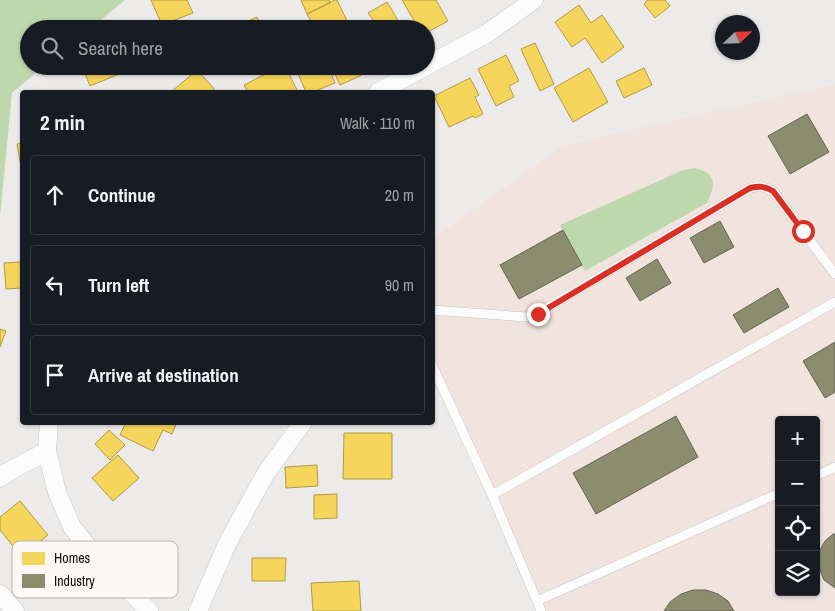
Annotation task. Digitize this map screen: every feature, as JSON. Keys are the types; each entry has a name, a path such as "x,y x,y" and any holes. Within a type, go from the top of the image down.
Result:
{"street":[{"path":"435,61 486,34 534,0"},
{"path":"382,90 410,75"},
{"path":"49,425 47,451 57,492 72,527 83,541"},
{"path":"198,611 227,544 266,473 301,425"},
{"path":"0,478 47,451"},
{"path":"0,594 14,611"},
{"path":"136,598 149,611"}],"lane":[{"path":"435,310 526,317 538,314 750,188 759,186 767,187 773,191 835,274"},
{"path":"492,495 835,302"},
{"path":"435,372 492,495 541,611"},
{"path":"820,474 835,468"},
{"path":"537,601 775,495"}],"shaded area":[{"path":"835,84 835,611 541,611 435,370 435,237 564,145"}],"green space":[{"path":"0,0 125,0 101,20 20,20 20,75 33,75 12,93 0,217"},
{"path":"694,168 702,170 711,176 713,185 707,203 585,271 560,225 681,171"}],"building: Homes":[{"path":"151,0 187,0 193,13 175,20 160,20"},
{"path":"301,0 329,0 330,3 307,14"},
{"path":"337,0 347,20 310,20 307,14"},
{"path":"402,0 436,0 448,21 435,28 435,20 414,20"},
{"path":"648,0 665,0 670,6 655,18 644,4"},
{"path":"387,2 398,20 373,20 368,13"},
{"path":"579,5 591,23 602,15 624,47 602,63 585,38 572,47 555,22"},
{"path":"535,43 554,84 540,91 521,49"},
{"path":"506,55 519,81 509,86 514,97 496,106 478,69"},
{"path":"589,68 608,102 573,122 554,88"},
{"path":"644,68 652,85 624,98 616,81"},
{"path":"86,75 117,75 90,86"},
{"path":"191,75 202,75 215,90 173,90"},
{"path":"263,75 290,75 297,90 247,90 244,85"},
{"path":"299,75 332,75 335,83 318,90 305,90"},
{"path":"335,75 362,75 340,85"},
{"path":"470,78 479,95 475,97 483,114 475,118 473,116 449,127 435,96"},
{"path":"20,143 20,161 17,144"},
{"path":"20,262 20,288 6,289 4,263"},
{"path":"0,329 6,331 0,347"},
{"path":"125,425 176,425 172,434 163,430 153,451 120,435"},
{"path":"109,430 125,445 110,460 95,444"},
{"path":"344,433 392,433 392,479 343,479"},
{"path":"118,455 139,478 113,501 92,478"},
{"path":"317,465 318,486 286,488 285,467"},
{"path":"337,494 337,518 314,519 314,495"},
{"path":"20,501 48,535 41,541 12,541 12,545 0,530 0,517"},
{"path":"252,558 286,558 285,581 252,581"},
{"path":"359,581 361,611 313,611 311,583"}],"building: Industry":[{"path":"807,114 829,152 790,174 768,136"},
{"path":"720,221 734,247 704,263 690,238"},
{"path":"563,230 582,265 519,299 500,265"},
{"path":"657,259 671,283 640,301 626,278"},
{"path":"778,288 789,307 744,333 733,315"},
{"path":"835,342 835,392 825,398 803,361"},
{"path":"676,416 698,457 596,514 573,473"},
{"path":"835,534 835,588 824,580 820,570 820,550 825,541"},
{"path":"693,590 706,590 718,594 728,601 734,611 664,611 670,602 681,594"}],"route":[{"path":"538,314 750,188 767,187 773,191 803,231"}]}
